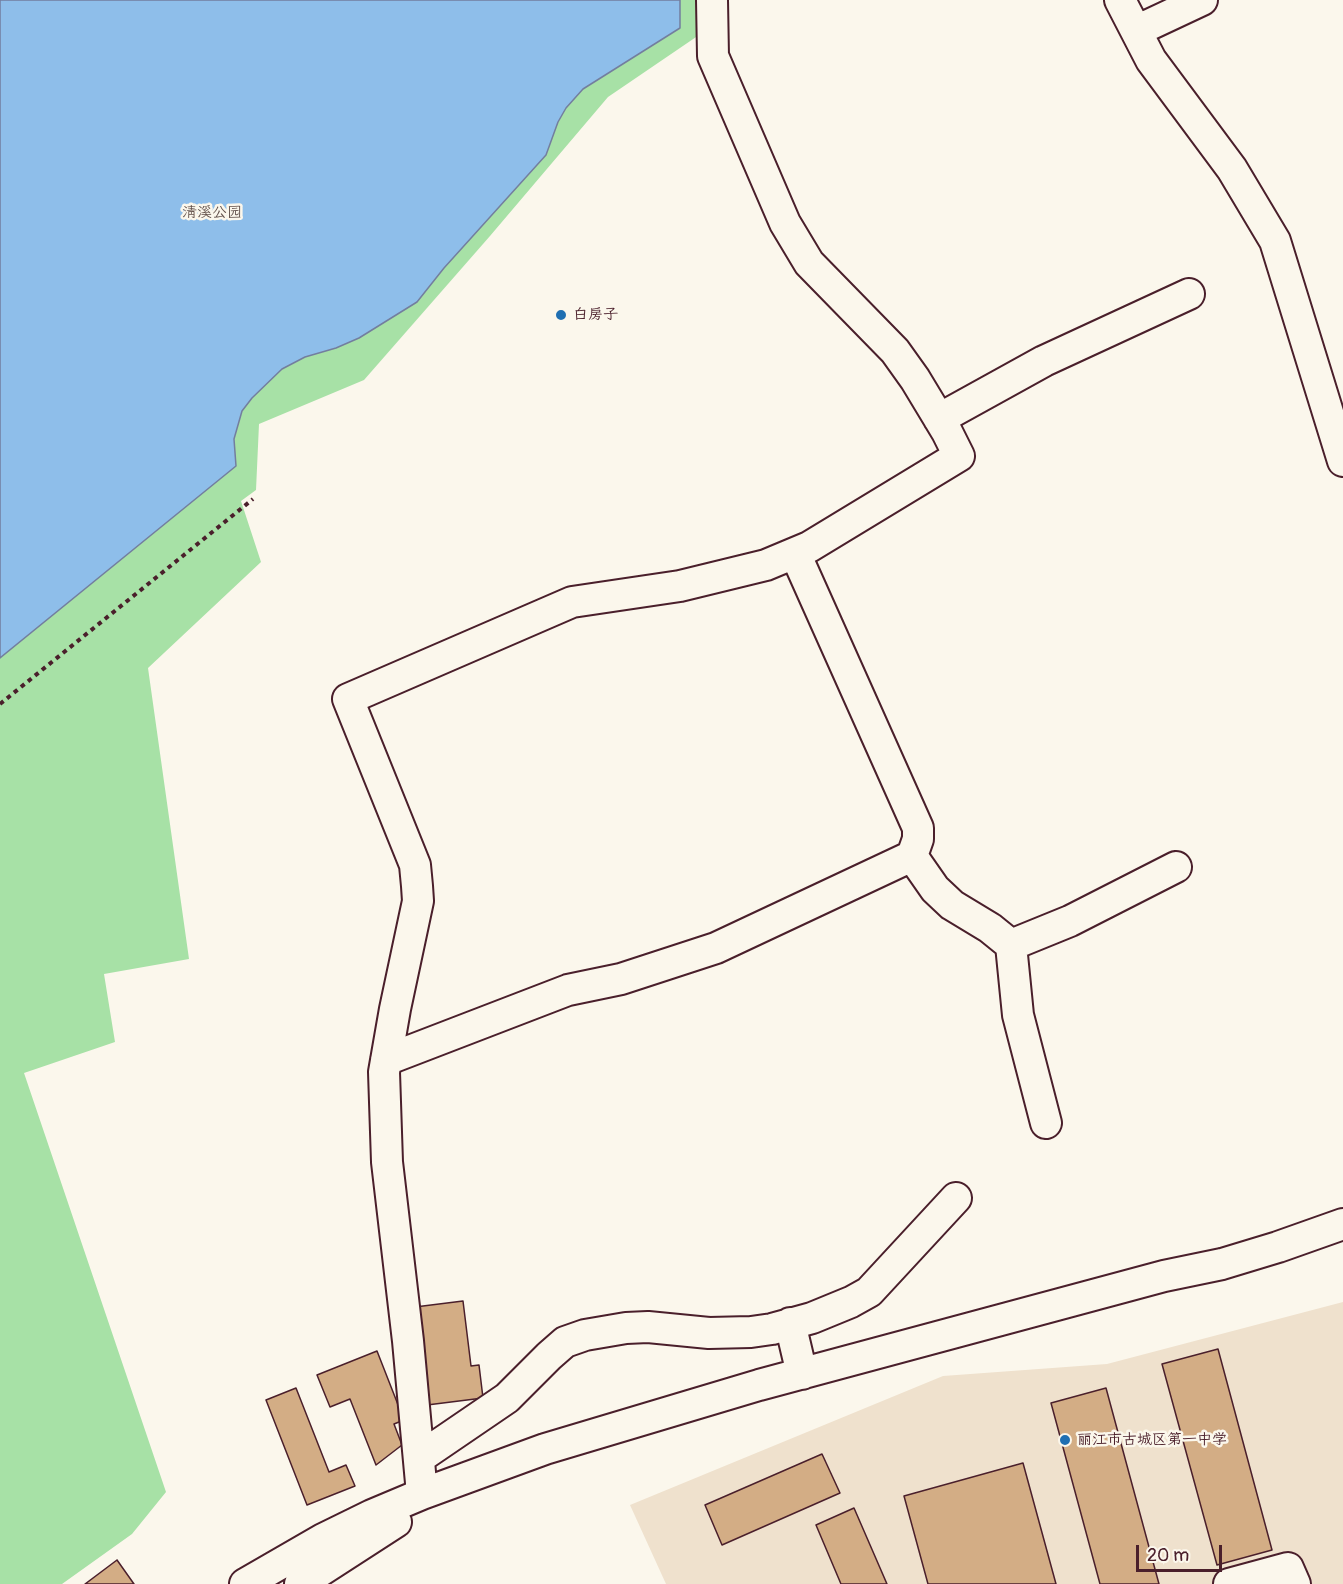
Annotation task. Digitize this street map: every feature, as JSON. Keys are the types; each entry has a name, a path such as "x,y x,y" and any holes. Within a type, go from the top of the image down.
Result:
{"street":[{"path":"422,1494 408,1341 387,1162 384,1072 418,901 415,865 348,699 572,602 680,586 766,565 809,547 959,456 939,418 895,351 809,263 785,223 713,56 712,0"},
{"path":"1120,0 1151,60 1232,169 1275,241 1343,461"},
{"path":"1136,31 1202,0"},
{"path":"939,418 1044,361 1189,294"},
{"path":"386,1060 568,990 621,979 716,948 912,856 916,848 918,828 795,553"},
{"path":"912,856 935,889 952,905 990,928 1011,945 1018,1015 1046,1123"},
{"path":"1011,945 1070,921 1176,867"},
{"path":"419,1458 507,1398 565,1342 585,1335 626,1328 648,1327 709,1333 751,1332 812,1318 851,1302 869,1292 956,1198"},
{"path":"295,1576 362,1520 473,1475 618,1426 1164,1276 1222,1264 1343,1224"},
{"path":"790,1323 802,1374"},
{"path":"255,1581 295,1576 378,1533 473,1475"},
{"path":"1229,1584 1288,1568 1295,1584"}],"path":[{"path":"0,704 253,499"}],"shaded area":[{"name":"丽江市古城区第一中学","path":"1343,1302 1343,1584 666,1584 630,1505 943,1376 1107,1364"}],"green space":[{"name":"清溪公园","path":"0,0 697,0 702,33 608,97 364,380 259,424 256,490 241,501 261,562 148,668 189,959 104,974 115,1042 24,1073 166,1492 132,1534 62,1584 0,1584"}],"water":[{"name":"清溪公园","path":"0,0 680,0 680,28 583,89 566,108 558,122 546,155 444,268 417,302 359,338 305,357 282,369 242,411 234,439 236,466 0,658"}],"building":[{"path":"463,1301 471,1366 479,1365 483,1398 427,1405 415,1307"},
{"path":"1218,1349 1272,1550 1217,1565 1162,1364"},
{"path":"377,1351 404,1420 394,1424 402,1445 376,1465 350,1399 330,1407 317,1375"},
{"path":"296,1388 329,1472 346,1465 355,1486 307,1505 266,1400"},
{"path":"1106,1388 1159,1584 1100,1584 1051,1403"},
{"path":"822,1454 840,1493 722,1545 705,1505"},
{"path":"1023,1463 1056,1584 928,1584 904,1496"},
{"path":"854,1508 887,1584 841,1584 816,1525"},
{"path":"117,1560 134,1584 85,1584"}],"place":[{"name":"白房子","path":"561,315"},
{"name":"丽江市古城区第一中学","path":"1065,1440"}]}
